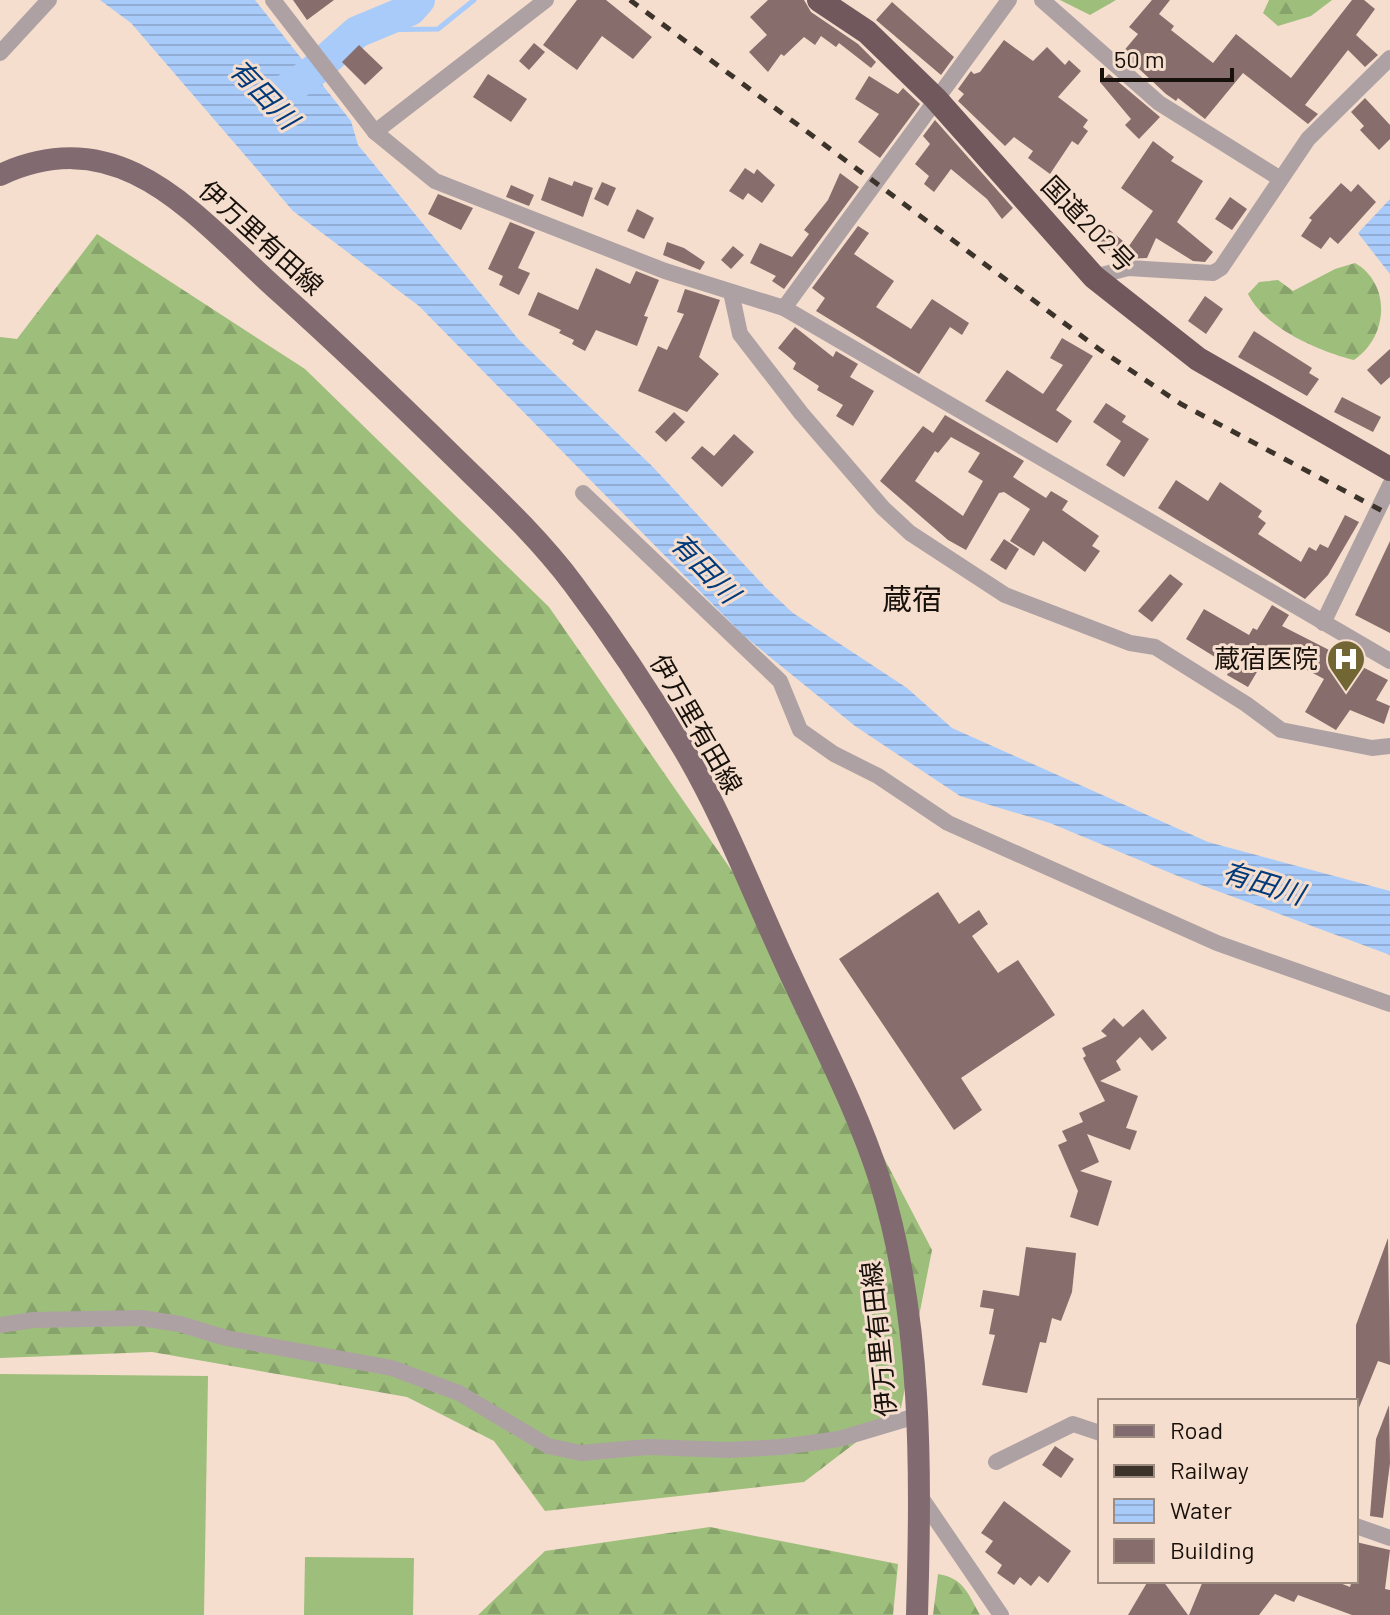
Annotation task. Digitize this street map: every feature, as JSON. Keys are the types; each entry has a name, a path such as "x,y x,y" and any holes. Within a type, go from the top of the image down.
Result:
{"highway":[{"name":"国道202号","path":"819,0 867,32 935,98 1094,277 1198,359 1390,469"}],"main road":[{"name":"伊万里有田線","path":"0,175 32,160 68,156 101,159 159,185 347,353 506,507 573,583 684,749 707,793 879,1176 899,1251 909,1310 920,1496 917,1615"}],"street":[{"path":"0,53 49,0"},
{"path":"273,0 293,21 375,132 435,181 665,271 784,308 1390,661"},
{"path":"375,132 546,0"},
{"path":"784,308 1009,0"},
{"path":"1042,0 1159,103 1279,178"},
{"path":"1094,277 1128,268 1213,273 1221,268 1308,139 1390,58"},
{"path":"731,292 740,334 811,425 910,533 1005,595 1130,643 1155,647 1281,730 1372,748 1390,746"},
{"path":"1323,623 1390,485"},
{"path":"583,493 780,681 800,730 834,754 878,776 948,823 1217,943 1390,1004"},
{"path":"0,1325 33,1320 141,1318 180,1324 226,1338 392,1368 459,1393 548,1446 581,1453 648,1447 729,1450 781,1447 839,1439 916,1416"},
{"path":"996,1462 1073,1424 1098,1432"},
{"path":"920,1496 1001,1615"},
{"path":"1358,1527 1390,1538"}],"green space":[{"path":"1060,0 1116,0 1090,15"},
{"path":"1269,0 1332,0 1311,16 1278,26 1263,13"},
{"path":"97,234 305,369 549,607 741,884 932,1250 901,1408 804,1482 545,1511 494,1441 407,1397 152,1352 0,1358 0,337 17,339"},
{"path":"1355,263 1375,283 1381,310 1374,337 1354,360 1325,351 1294,336 1267,317 1248,294 1259,282 1278,280 1293,291 1335,269"},
{"path":"0,1374 208,1376 204,1615 0,1615"},
{"path":"710,1527 898,1564 893,1615 478,1615 545,1551"},
{"path":"305,1557 414,1558 413,1615 304,1615"},
{"path":"938,1574 960,1583 980,1615 933,1615"}],"water":[{"name":"有田川","path":"100,0 255,0 351,121 358,145 519,340 652,466 793,613 907,688 952,728 1208,842 1390,891 1390,955 1185,879 1050,823 960,796 855,726 743,635 419,306 293,211 131,23"},
{"path":"1390,199 1390,274 1358,233"}],"building":[{"path":"293,0 334,0 307,20"},
{"path":"577,0 606,0 652,37 633,59 602,36 577,70 543,45"},
{"path":"768,0 804,0 811,12 858,44 876,62 871,68 839,43 836,47 821,36 815,45 804,37 784,56 781,54 768,72 749,52 767,35 750,17"},
{"path":"1152,0 1170,0 1159,14 1174,26 1171,30 1213,63 1236,34 1291,78 1352,0 1364,0 1375,9 1356,35 1378,55 1365,67 1348,50 1305,105 1318,114 1308,124 1243,73 1205,119 1178,98 1176,101 1166,94 1122,53 1138,34 1129,27"},
{"path":"892,2 954,57 941,75 876,20"},
{"path":"1004,40 1033,61 1047,47 1065,65 1069,60 1081,71 1058,97 1088,120 1083,127 1088,131 1078,145 1072,141 1050,174 1028,158 1033,151 1014,137 1005,146 958,101 964,94 958,89 971,71 974,74 980,72"},
{"path":"534,43 545,52 529,70 519,61"},
{"path":"359,45 383,68 365,85 342,62"},
{"path":"488,74 527,99 511,122 473,97"},
{"path":"1109,74 1160,117 1139,139 1125,125 1131,119 1100,82"},
{"path":"869,76 898,94 903,88 920,104 880,158 858,142 879,114 855,99"},
{"path":"1365,98 1390,125 1390,139 1379,150 1360,130 1364,126 1351,112"},
{"path":"935,120 1013,208 1002,219 987,199 951,169 934,192 924,184 929,176 915,164 930,144 923,136"},
{"path":"1153,141 1174,157 1171,161 1203,181 1177,222 1213,252 1205,262 1193,261 1156,238 1147,258 1120,259 1096,239 1106,227 1129,246 1153,211 1121,188"},
{"path":"745,168 754,174 757,169 775,185 762,203 748,193 743,200 729,191"},
{"path":"840,173 859,187 784,289 772,281 776,276 750,263 760,243 792,257 809,234 804,230 828,200"},
{"path":"549,177 572,186 574,181 593,188 583,217 541,200"},
{"path":"602,182 616,188 608,206 594,199"},
{"path":"1341,183 1351,192 1358,184 1376,202 1338,244 1330,237 1321,249 1301,236 1312,220 1309,218"},
{"path":"511,185 534,195 529,206 506,197"},
{"path":"438,194 473,208 461,230 428,214"},
{"path":"1230,197 1247,209 1232,230 1215,219"},
{"path":"637,209 654,218 644,239 627,231"},
{"path":"510,222 535,232 518,268 530,273 519,295 499,285 503,276 488,269"},
{"path":"858,226 869,233 854,254 894,281 876,307 911,329 932,299 969,323 962,335 950,327 919,374 816,311 825,298 812,288"},
{"path":"667,242 684,248 705,262 700,270 663,255"},
{"path":"733,246 744,255 731,269 721,260"},
{"path":"596,268 630,284 636,271 659,280 644,316 648,317 637,346 596,330 585,351 572,344 574,340 559,333 561,330 528,315 538,292 578,310"},
{"path":"685,289 720,300 699,357 719,374 687,412 638,391 658,346 667,350 684,314 677,312"},
{"path":"1205,296 1223,309 1206,334 1188,321"},
{"path":"795,327 833,357 836,351 858,364 850,377 874,391 853,426 836,416 843,405 817,390 819,386 793,369 796,363 778,348"},
{"path":"1254,331 1312,368 1309,373 1319,379 1307,396 1238,357"},
{"path":"1062,338 1093,356 1056,410 1072,421 1057,443 985,401 1007,370 1043,394 1063,365 1050,358"},
{"path":"1390,349 1390,377 1381,385 1367,370"},
{"path":"1342,397 1381,417 1373,432 1334,412"},
{"path":"1106,403 1126,416 1122,422 1149,439 1124,477 1106,465 1121,441 1093,422"},
{"path":"674,412 685,422 666,442 655,432"},
{"path":"945,415 1024,461 1013,477 1046,498 1051,491 1068,501 1062,510 1099,536 1092,546 1100,551 1085,572 1043,541 1034,556 1010,541 1030,509 1004,492 999,493 966,550 948,540 880,481 923,426 933,433","holes":["951,437 980,453 968,472 983,481 963,516 915,481 935,451 938,453"]},
{"path":"734,434 754,452 722,487 691,458 702,446 714,456"},
{"path":"1176,480 1208,501 1220,482 1262,511 1258,517 1266,523 1258,534 1301,562 1309,547 1316,551 1320,544 1328,548 1345,515 1359,522 1328,575 1305,599 1158,508"},
{"path":"1004,539 1019,549 1006,570 990,560"},
{"path":"1390,541 1390,633 1355,615"},
{"path":"1170,574 1183,584 1152,622 1138,611"},
{"path":"1272,605 1289,615 1282,626 1388,680 1376,700 1390,706 1384,724 1350,710 1336,730 1305,712 1324,679 1270,650 1248,687 1227,675 1231,667 1186,639 1204,609 1249,635 1253,628 1257,630"},
{"path":"938,892 959,924 979,910 988,924 972,936 998,973 1018,960 1055,1015 961,1078 982,1110 954,1130 839,959"},
{"path":"1143,1009 1167,1038 1152,1051 1140,1037 1116,1061 1121,1070 1100,1081 1138,1096 1126,1128 1137,1131 1130,1150 1087,1134 1099,1162 1080,1171 1112,1181 1098,1226 1070,1217 1078,1191 1058,1145 1067,1141 1062,1131 1083,1122 1079,1113 1105,1101 1083,1058 1086,1056 1082,1048 1107,1036 1101,1031 1114,1018 1123,1027"},
{"path":"1388,1238 1390,1365 1378,1361 1358,1410 1356,1325"},
{"path":"1026,1247 1076,1253 1072,1292 1061,1321 1052,1318 1046,1343 1040,1342 1027,1393 982,1385 995,1335 989,1334 994,1309 980,1307 983,1290 1019,1296"},
{"path":"1389,1405 1390,1463 1383,1518 1370,1516 1376,1439"},
{"path":"1055,1446 1074,1459 1061,1478 1042,1465"},
{"path":"1004,1501 1071,1551 1048,1583 1039,1576 1031,1586 1020,1577 1014,1585 997,1573 1002,1565 985,1552 993,1541 981,1533"},
{"path":"1358,1542 1390,1550 1385,1589 1390,1590 1390,1615 1352,1615 1298,1595 1294,1602 1275,1594 1259,1615 1189,1615 1202,1583 1340,1583 1350,1587 1351,1583 1358,1583"},
{"path":"1147,1583 1164,1583 1188,1615 1128,1615"}],"waterway":[{"name":"有田川","path":"278,95 309,75 357,32 410,10 419,0"},
{"path":"313,79 366,30 438,29 474,0"}],"railway":[{"path":"630,0 1099,349 1181,404 1390,515"}],"place":[{"name":"蔵宿医院","path":"1346,693"}],"district":[{"name":"蔵宿","path":"912,600"}]}
